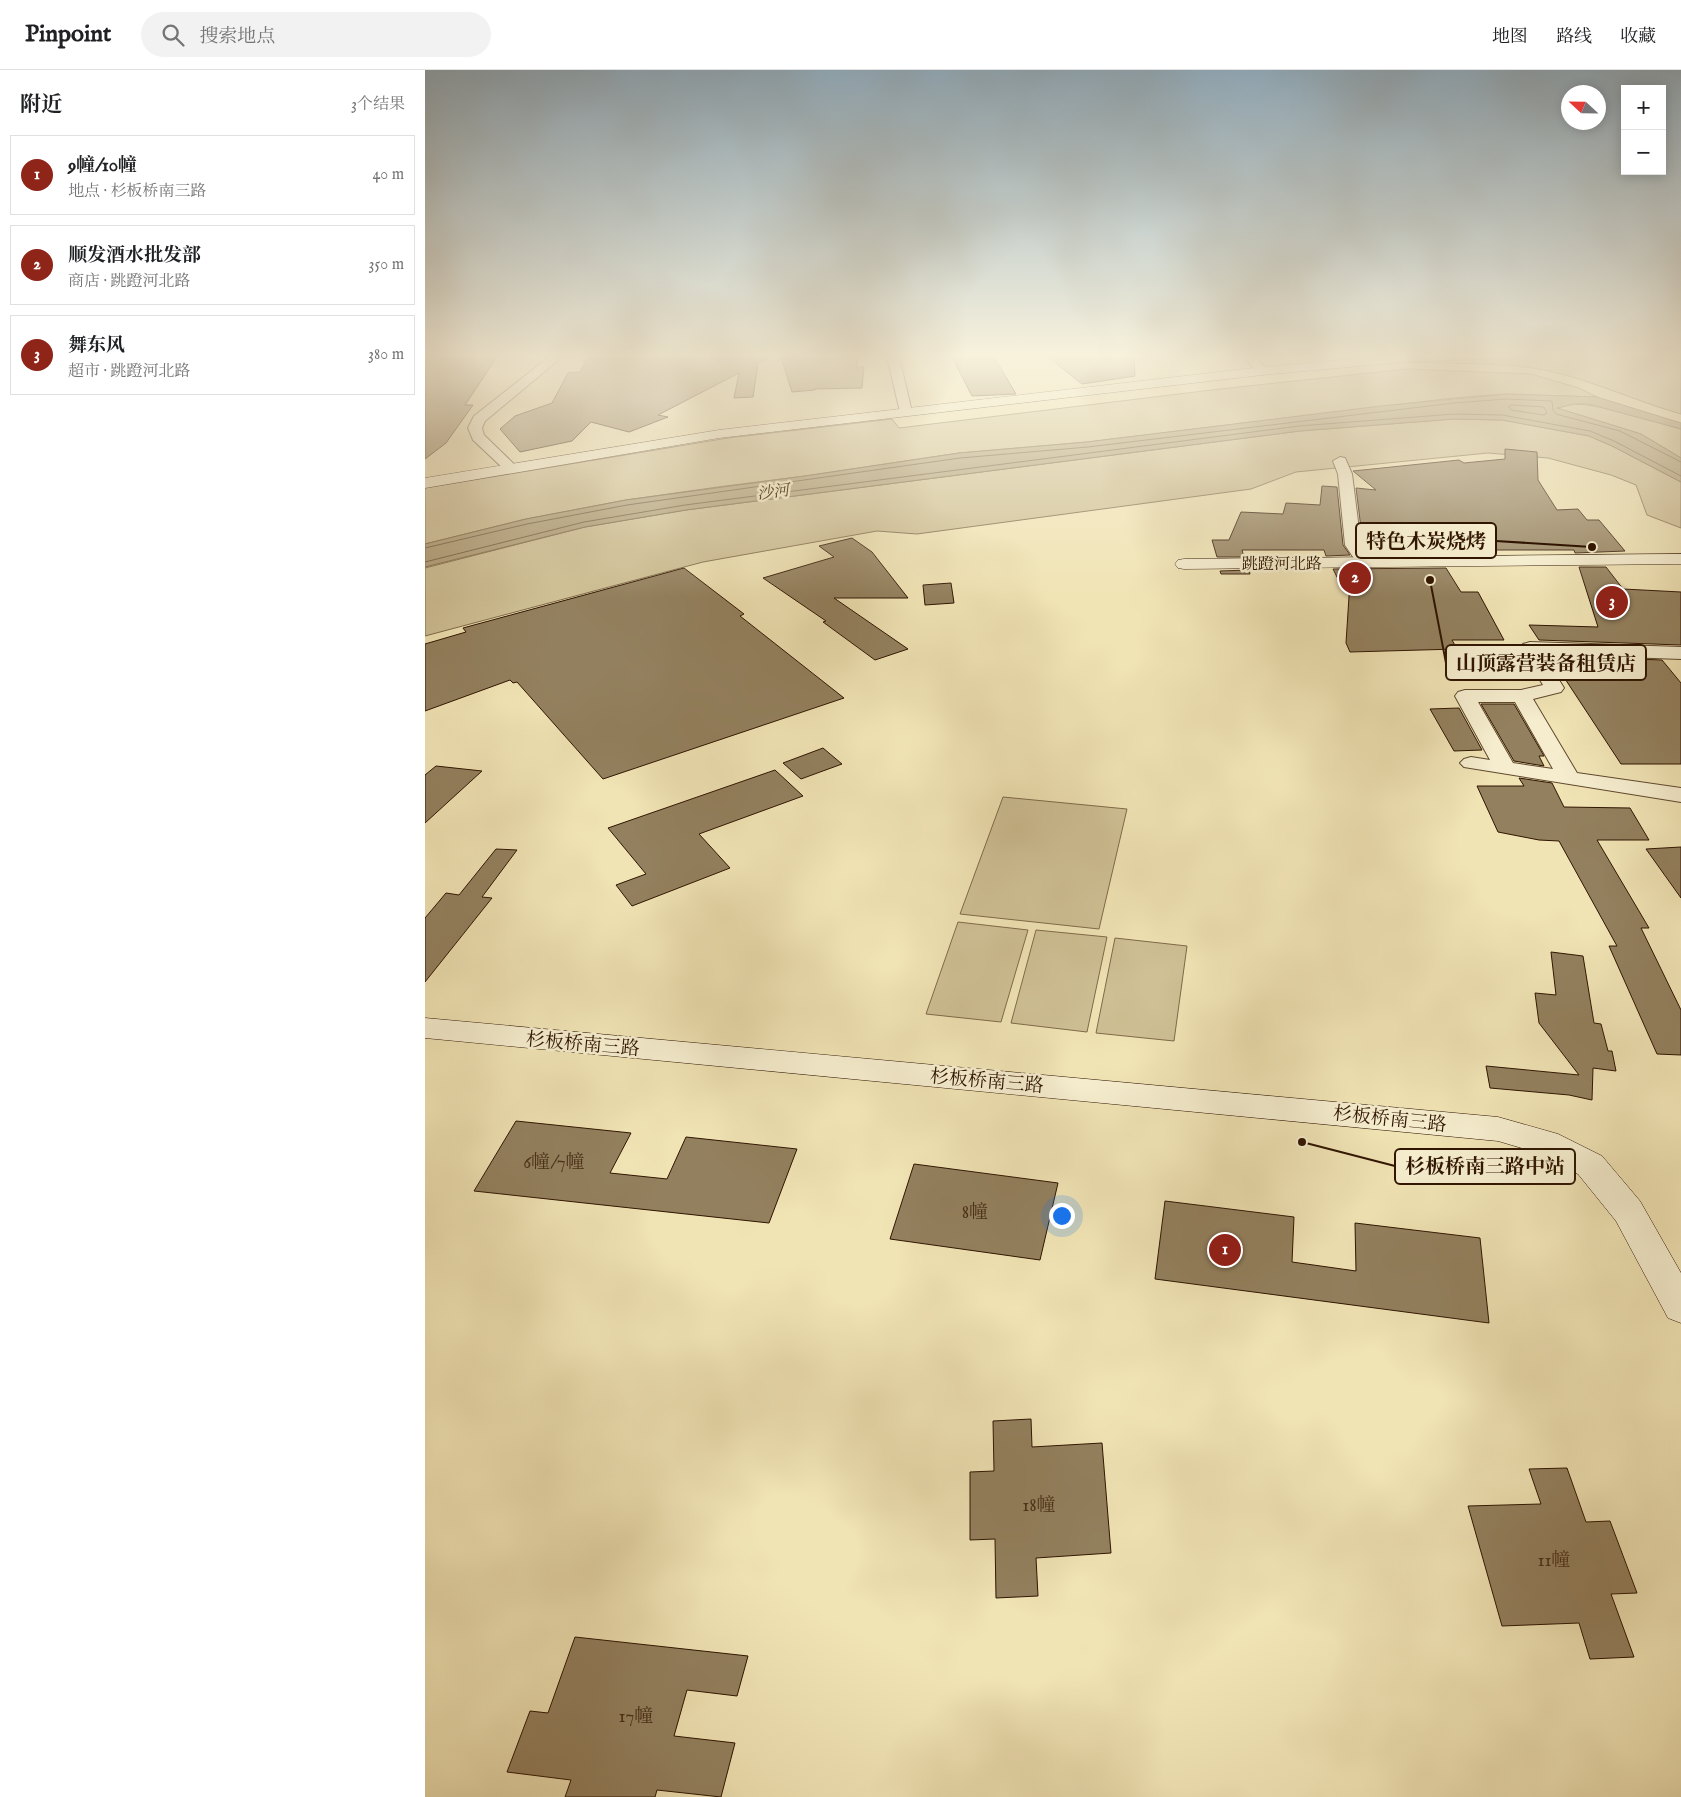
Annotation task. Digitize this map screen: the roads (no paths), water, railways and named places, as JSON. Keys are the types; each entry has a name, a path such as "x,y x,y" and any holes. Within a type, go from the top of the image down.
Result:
{"street":[{"path":"479,438 511,468"},
{"path":"425,483 697,438"},
{"path":"1340,461 1345,474 1353,545 1365,562"},
{"name":"跳蹬河北路","path":"1184,564 1681,558"},
{"path":"1505,768 1465,696 1521,696 1554,688 1530,648 1681,653"},
{"path":"1521,696 1569,778"},
{"path":"1471,763 1681,795"},
{"name":"杉板桥南三路","path":"425,1028 1498,1129 1546,1143 1590,1165 1628,1211 1681,1307"}],"water":[{"name":"沙河","path":"1123,438 1249,438 686,510 585,527 425,567 425,544 526,519 626,500 959,453"},
{"path":"1593,438 1647,438 1681,458 1681,482"}],"place":[{"name":"特色木炭烧烤","path":"1592,547"},
{"name":"顺发酒水批发部","path":"1355,578"},
{"name":"山顶露营装备租赁店","path":"1430,580"},
{"name":"舞东风","path":"1612,602"},
{"name":"杉板桥南三路中站","path":"1302,1142"},
{"name":"9幢/10幢","path":"1225,1250"}]}
